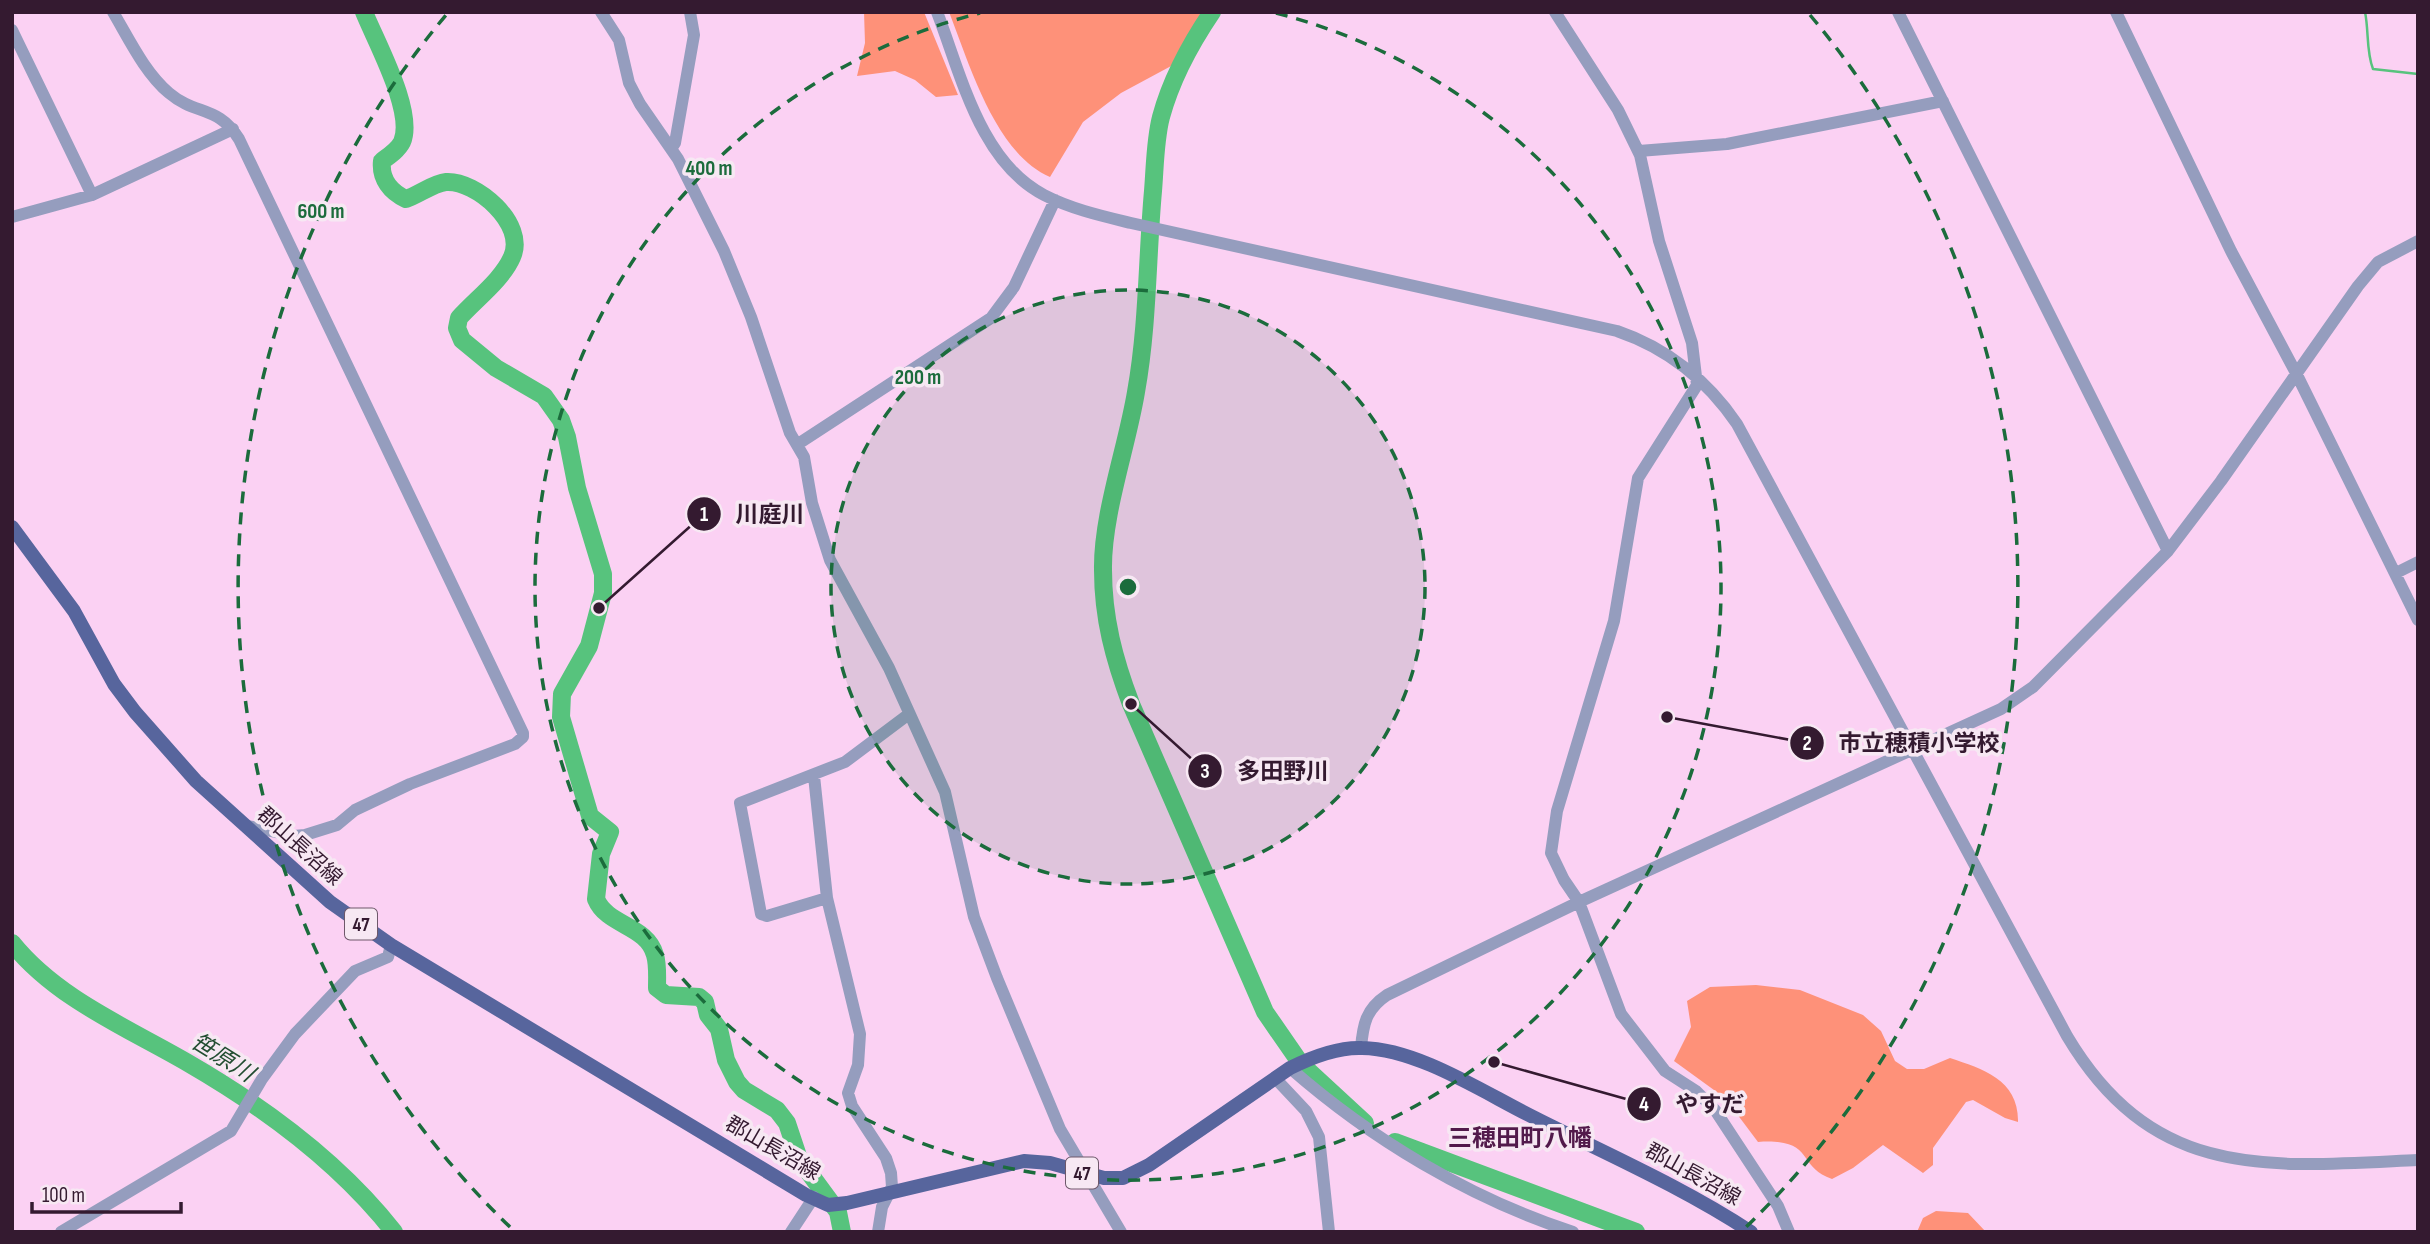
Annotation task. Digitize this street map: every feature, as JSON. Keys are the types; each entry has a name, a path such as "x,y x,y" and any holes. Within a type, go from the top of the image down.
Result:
{"main road":[{"name":"郡山長沼線","path":"12,527 74,611 114,684 135,712 196,781 330,902 391,945 828,1205 888,1194 1024,1161 1050,1163 1086,1174 1123,1178 1149,1165 1290,1068 1342,1051 1361,1048 1432,1066 1640,1168 1713,1207 1751,1232"}],"street":[{"path":"113,12 166,90 183,102 223,118 233,129 523,737 515,744 471,759 355,810 337,825 294,836 248,826"},
{"path":"601,12 619,40 629,83 691,182 724,251 751,317 786,424 806,465 818,529 830,560 889,668 945,792 981,939 1060,1129 1121,1232"},
{"path":"671,149 694,35 690,12"},
{"path":"937,12 990,141 1022,179 1055,200 1131,223 1617,331 1662,350 1696,377 1720,401 1737,424 2079,1056 2102,1087 2133,1116 2186,1147 2252,1163 2418,1160"},
{"path":"1555,12 1626,124 1639,151 1649,188 1658,241 1692,343 1696,377 1695,391 1638,478 1614,621 1555,821 1551,846 1553,860 1579,902 1622,1014 1665,1071 1696,1091 1716,1110 1772,1197 1789,1232"},
{"path":"1898,12 2168,551"},
{"path":"2116,12 2231,251 2296,373 2418,620"},
{"path":"12,30 92,195"},
{"path":"1639,151 1727,144 1943,101"},
{"path":"12,217 92,195 233,129"},
{"path":"798,444 991,318 1014,287 1055,200"},
{"path":"1361,1048 1364,1021 1374,1004 1387,995 1579,902 2001,709 2032,687 2168,551 2378,262 2418,241"},
{"path":"2396,573 2418,562"},
{"path":"827,898 767,916 761,914 740,803 845,762 909,714"},
{"path":"814,776 827,898 860,1034 858,1065 848,1093 852,1106 889,1165 892,1187 882,1207 878,1232"},
{"path":"61,1232 231,1131 295,1034 345,979 360,967 388,957 391,945"},
{"path":"1290,1068 1376,1135 1444,1175 1533,1219 1573,1232"},
{"path":"1275,1078 1306,1111 1319,1137 1329,1232"},
{"path":"791,1232 815,1198"}],"shaded area":[{"path":"864,12 924,12 958,95 936,97 915,80 895,71 857,76 865,43"},
{"path":"949,12 1201,12 1188,42 1173,65 1121,93 1083,122 1050,177 1031,165 1014,149 999,128 976,81"},
{"path":"1756,985 1800,990 1863,1015 1881,1031 1895,1061 1907,1069 1924,1069 1950,1058 1986,1072 2006,1086 2017,1108 2018,1122 2005,1118 1973,1100 1966,1102 1933,1148 1933,1165 1923,1173 1883,1145 1853,1168 1832,1179 1813,1168 1803,1154 1789,1144 1758,1142 1725,1098 1674,1061 1691,1027 1687,1001 1710,987"},
{"path":"1936,1211 1968,1213 1986,1232 1917,1232 1923,1218"}],"waterway":[{"path":"364,12 392,77 403,113 405,129 402,142 382,161 383,174 388,184 406,199 441,183 458,183 471,188 496,206 512,231 515,244 508,265 459,318 457,328 462,340 496,368 544,396 561,420 577,488 603,574 603,593 589,646 562,694 561,717 590,816 610,832 601,854 596,899 609,915 636,931 651,945 657,963 657,988 666,995 699,997 705,1002 708,1015 719,1029 726,1060 737,1082 744,1090 777,1110 787,1123 799,1159 838,1212 842,1232"},
{"path":"1212,12 1176,76 1159,126 1140,367 1106,527 1103,570 1107,622 1119,671 1131,704 1265,1012 1301,1064 1365,1123"},
{"path":"2365,12 2373,69 2418,74"},
{"name":"笹原川","path":"12,943 50,980 94,1011 216,1080 299,1138 350,1183 394,1232"},
{"path":"1395,1142 1636,1232"}],"place":[{"name":"川庭川","path":"599,608"},
{"name":"多田野川","path":"1131,704"},
{"name":"市立穂積小学校","path":"1667,717"},
{"name":"やすだ","path":"1494,1062"}],"district":[{"name":"三穂田町八幡","path":"1520,1138"}]}
